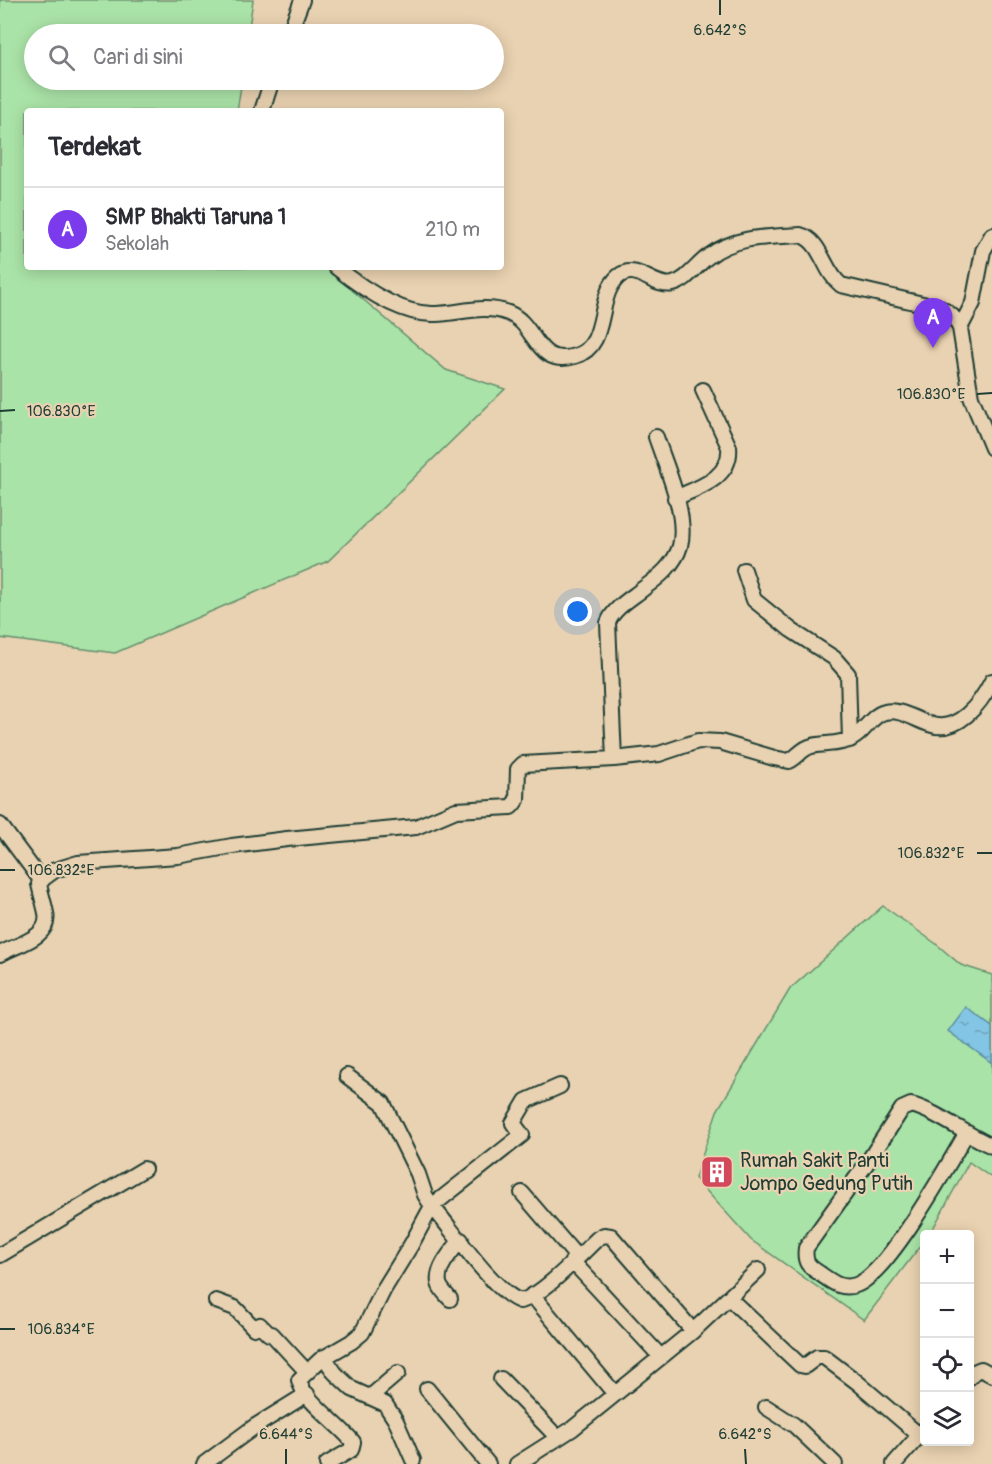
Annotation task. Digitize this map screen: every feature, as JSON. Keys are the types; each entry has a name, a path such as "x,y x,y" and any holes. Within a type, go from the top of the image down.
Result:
{"street":[{"path":"293,24 302,0"},
{"path":"263,108 269,90"},
{"path":"340,270 378,295 414,313 437,314 489,309 512,314 520,320 547,354 568,358 581,354 596,337 607,294 611,285 622,274 636,272 660,284 674,284 681,281 708,256 734,242 800,235 808,237 830,273 841,285 940,308 956,318 960,328 971,397 986,420 992,448"},
{"path":"960,328 973,303 983,251 992,235"},
{"path":"675,498 712,482 721,472 728,457 729,447 703,390"},
{"path":"615,759 608,623 614,612 661,574 672,562 680,548 682,533 680,516 656,437"},
{"path":"744,570 754,600 791,630 834,658 848,674 850,740"},
{"path":"0,954 36,936 45,927 47,918 39,884 41,880 62,866 178,856 287,839 416,827 456,810 511,807 517,800 518,769 521,765 615,759 669,752 691,743 706,741 720,742 774,759 789,760 812,746 850,740 876,716 887,711 901,713 939,727 955,723 979,704 992,681"},
{"path":"0,825 41,880"},
{"path":"346,1076 383,1103 432,1206 495,1283 511,1297 520,1301 532,1295 598,1238 604,1235 611,1236 693,1331"},
{"path":"327,1464 351,1450 353,1442 307,1394 299,1382 324,1357 362,1333 384,1289 432,1206 522,1135 513,1123 526,1101 560,1086"},
{"path":"966,1134 908,1229 867,1280 855,1285 839,1286 809,1266 804,1259 806,1248 902,1109 910,1105 927,1111 992,1146"},
{"path":"0,1255 144,1170"},
{"path":"522,1192 575,1259 660,1357"},
{"path":"450,1299 439,1285 438,1279 443,1264 460,1240"},
{"path":"517,1464 558,1438 615,1394 693,1331 758,1270"},
{"path":"532,1295 615,1394"},
{"path":"729,1298 800,1365 805,1366 817,1357 824,1357 920,1430"},
{"path":"216,1301 235,1308 254,1328 260,1325 269,1334 273,1334 307,1372"},
{"path":"324,1357 343,1382 352,1389 385,1404 413,1460"},
{"path":"974,1372 981,1369 992,1375"},
{"path":"370,1397 398,1373"},
{"path":"501,1379 558,1438"},
{"path":"427,1389 488,1464"},
{"path":"204,1464 254,1427 307,1394"},
{"path":"766,1407 794,1425 835,1464"},
{"path":"894,1464 920,1434"}],"green space":[{"path":"0,0 253,0 249,24 24,24 24,90 240,90 237,108 24,108 24,270 329,270 446,370 505,389 328,561 115,653 0,638"},
{"path":"883,906 935,943 961,965 992,975 992,1178 969,1162 932,1230 920,1230 920,1246 864,1320 751,1240 695,1178 717,1111 790,989"}],"water":[{"path":"966,1007 992,1026 992,1063 948,1031"}],"place":[{"name":"SMP Bhakti Taruna 1","path":"933,348"},
{"name":"Rumah Sakit Panti Jompo Gedung Putih","path":"717,1172"}]}
